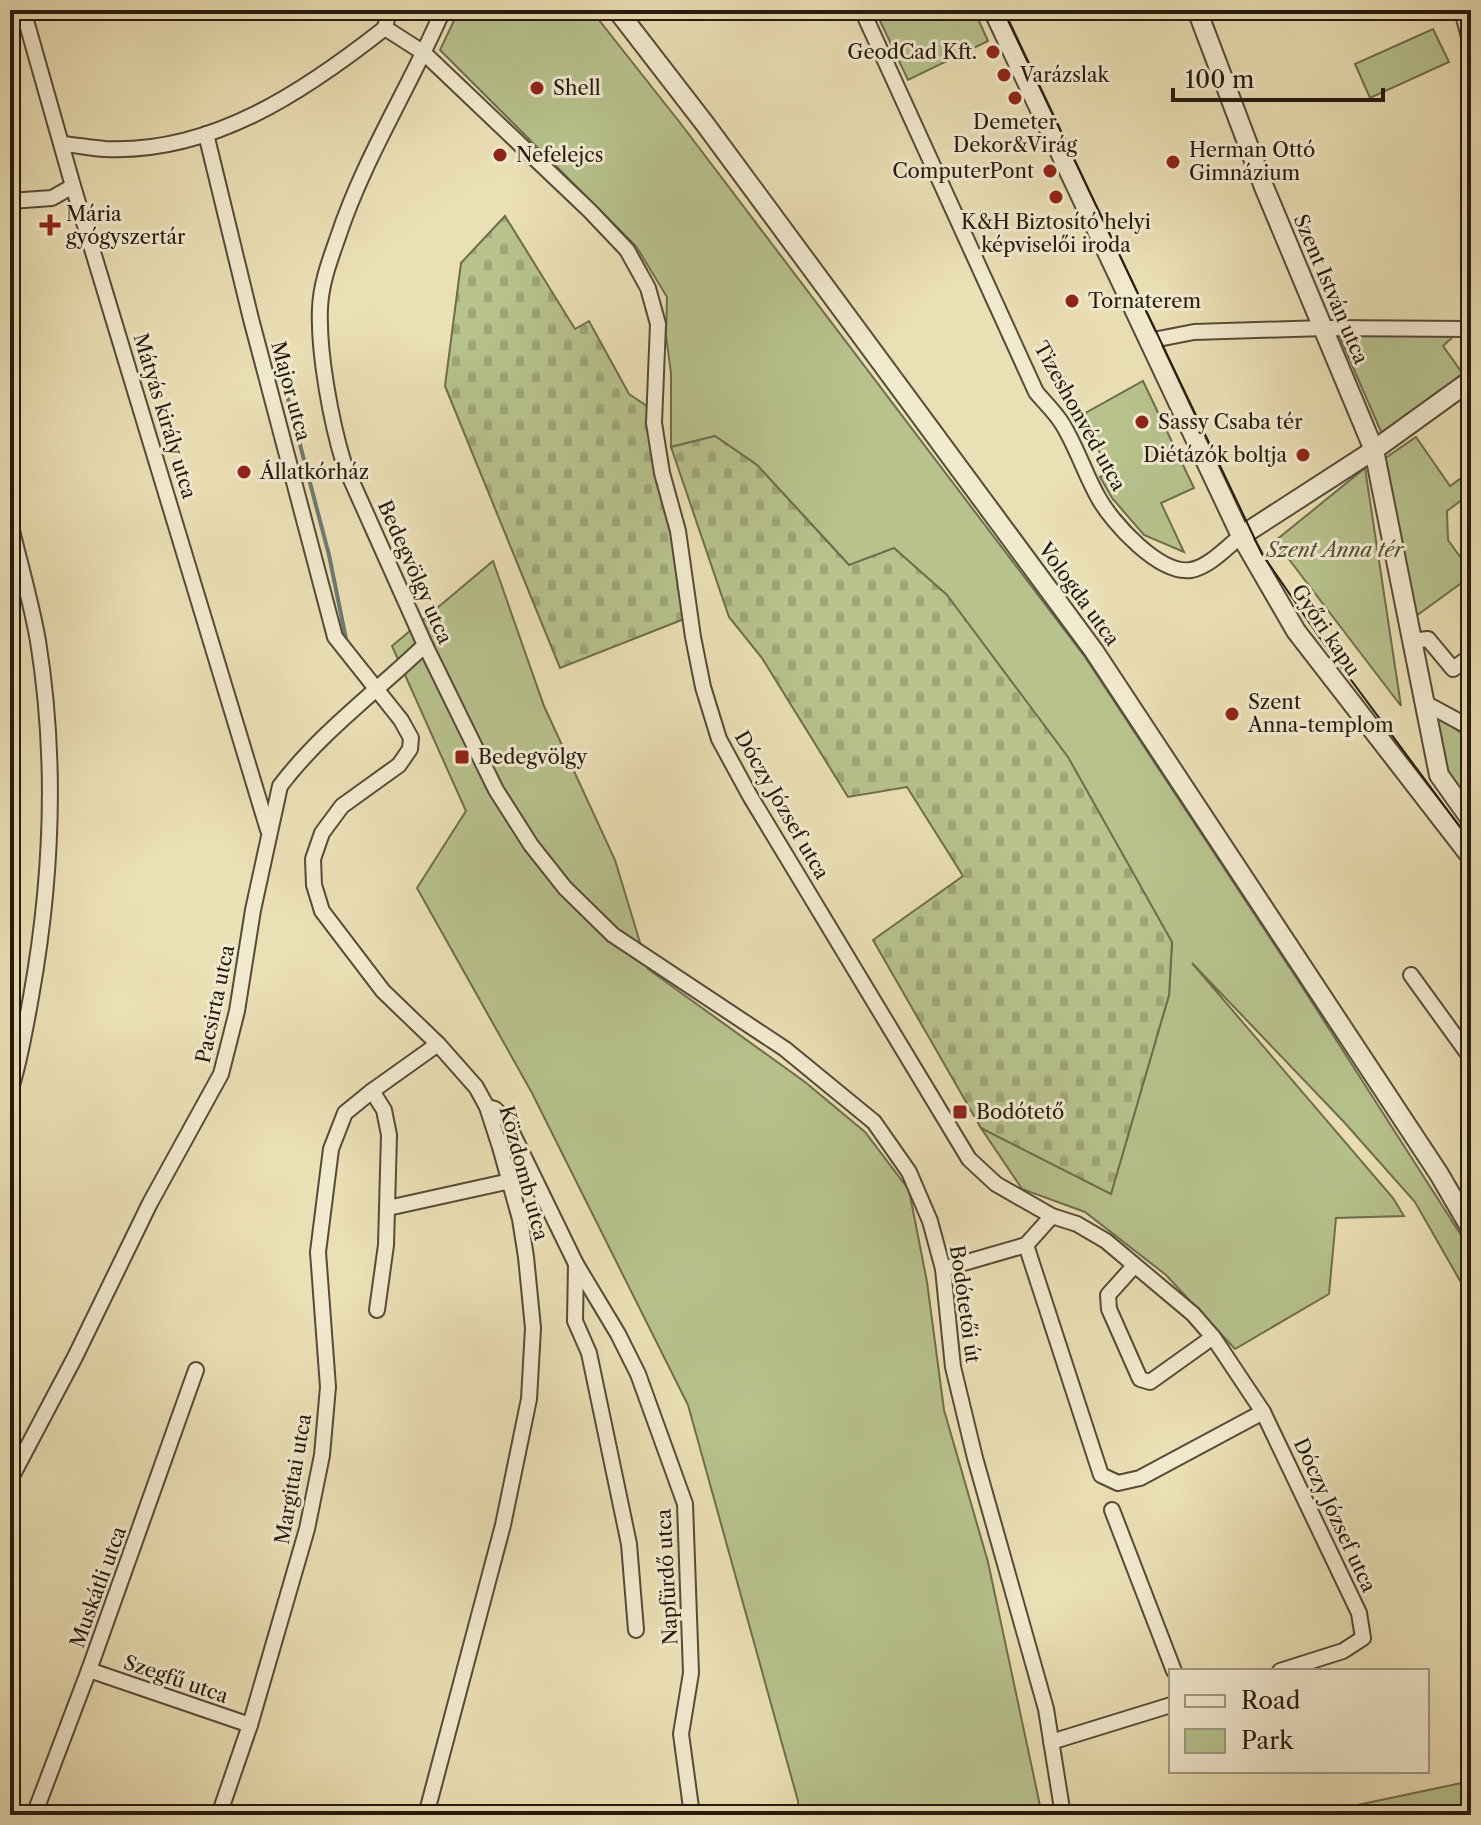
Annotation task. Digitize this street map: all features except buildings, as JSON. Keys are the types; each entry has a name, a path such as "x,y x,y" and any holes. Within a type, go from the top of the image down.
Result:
{"street":[{"name":"Mátyás király utca","path":"23,10 73,186 269,834"},
{"path":"62,144 107,149 166,144 206,134 272,107 331,71 385,28 389,10"},
{"name":"Bedegvölgy utca","path":"443,10 349,202 326,272 320,308 323,353 337,441 344,464 425,645 496,790 531,845 565,888 613,935"},
{"name":"Vologda utca","path":"617,10 715,137 1094,651 1439,1174 1471,1229"},
{"name":"Tizeshonvéd utca","path":"862,10 1036,392 1062,424 1100,501 1148,553 1165,566 1183,571 1195,570 1241,536"},
{"path":"993,10 1241,536 1374,450 1471,380"},
{"name":"Szent István utca","path":"1197,10 1264,187 1374,450"},
{"path":"1464,10 1471,37"},
{"name":"Dóczy József utca","path":"385,28 424,53 590,211 627,250 648,288 658,324 654,386 656,435 662,473 678,531 698,662 719,739 750,796 969,1159 996,1184 1052,1216 1077,1224 1106,1241 1193,1314 1213,1337 1263,1412 1359,1613 1363,1638 1343,1651 1286,1669"},
{"name":"Major utca","path":"206,134 335,637 378,690"},
{"path":"10,201 52,198 73,186"},
{"path":"1148,341 1194,332 1324,328 1471,329"},
{"path":"1374,450 1439,775 1471,820"},
{"path":"10,522 38,640 51,764 48,855 39,956 19,1065 10,1092"},
{"name":"Győri kapu","path":"1241,536 1296,631 1471,857"},
{"path":"1411,641 1428,639 1453,669 1471,656"},
{"name":"Pacsirta utca","path":"10,1480 75,1357 150,1203 221,1074 237,1011 253,910 280,786 425,645"},
{"name":"Közdomb utca","path":"378,690 411,738 410,749 399,765 342,806 322,833 313,859 314,885 322,911 349,949 383,991 438,1044 476,1087 487,1107 510,1181 526,1257 533,1328 529,1399 503,1525 426,1815"},
{"path":"1423,702 1471,728"},
{"name":"Bodótetői út","path":"613,935 785,1049 874,1122 909,1172 930,1221 943,1269 953,1367 979,1472 1046,1709 1063,1815"},
{"path":"1411,975 1471,1058"},
{"name":"Margittai utca","path":"219,1815 250,1725 307,1529 322,1455 328,1387 318,1252 331,1149 345,1113 438,1044"},
{"path":"372,1091 384,1110 389,1135 388,1208 383,1279 377,1310"},
{"name":"Napfürdő utca","path":"487,1107 495,1109 506,1120 576,1264 638,1374 685,1504 691,1673 681,1734 692,1815"},
{"path":"388,1208 510,1181"},
{"path":"943,1269 1026,1245 1052,1216"},
{"path":"1026,1245 1101,1475 1118,1483 1140,1478 1263,1412"},
{"name":"Napfürdő utca","path":"576,1264 575,1321 589,1353 629,1544 636,1630"},
{"path":"1134,1266 1108,1295 1109,1309 1140,1379 1150,1382 1213,1337"},
{"name":"Muskátli utca","path":"34,1815 196,1370"},
{"path":"1112,1510 1173,1669"},
{"name":"Szegfű utca","path":"89,1670 250,1725"},
{"path":"1051,1742 1169,1706"}],"green space":[{"path":"459,10 591,10 681,124 1085,657 1461,1235 1471,1254 1471,1300 1415,1202 1344,1122 1192,963 1393,1198 1404,1216 1336,1218 1329,1294 1235,1349 1166,1275 1085,1212 1022,1189 981,1128 1111,1193 1169,995 1172,942 849,565 757,465 715,436 671,447 667,297 636,246 440,50"},
{"path":"875,10 974,10 988,41 908,80"},
{"path":"1433,29 1449,62 1370,98 1355,64"},
{"path":"505,216 575,329 589,321 629,394 650,408 673,533 684,619 560,668 445,386 461,263"},
{"path":"1338,333 1456,334 1443,346 1463,374 1382,434"},
{"path":"1143,381 1194,488 1161,503 1184,552 1144,535 1112,498 1100,477 1109,472 1082,415"},
{"path":"715,436 757,465 849,565 894,548 947,595 1068,757 1172,942 1169,995 1111,1194 981,1128 873,940 963,876 907,787 848,797 762,658 729,617 671,447"},
{"path":"1416,437 1450,486 1471,471 1471,493 1447,511 1448,540 1471,576 1416,616 1384,459"},
{"name":"Szent Anna tér","path":"1365,468 1401,706 1275,541"},
{"path":"493,561 544,706 615,860 648,969 805,1082 865,1132 909,1190 927,1282 944,1410 988,1562 1042,1815 798,1815 798,1801 688,1405 532,1093 417,888 466,811 392,646"},
{"path":"1436,715 1471,740 1471,804 1444,767"},
{"path":"1471,1781 1471,1815 1310,1815"}],"waterway":[{"path":"288,399 329,555 347,644"}],"tram line":[{"path":"1003,10 1262,554 1471,842"}],"place":[{"name":"GeodCad Kft.","path":"993,52"},
{"name":"Varázslak","path":"1004,75"},
{"name":"Shell","path":"537,88"},
{"name":"Demeter Dekor&Virág","path":"1015,98"},
{"name":"Nefelejcs","path":"500,155"},
{"name":"Herman Ottó Gimnázium","path":"1173,162"},
{"name":"ComputerPont","path":"1050,171"},
{"name":"K&H Biztosító helyi képviselői iroda","path":"1056,197"},
{"name":"Mária gyógyszertár","path":"50,225"},
{"name":"Tornaterem","path":"1072,301"},
{"name":"Sassy Csaba tér","path":"1142,422"},
{"name":"Diétázók boltja","path":"1303,455"},
{"name":"Állatkórház","path":"244,472"},
{"name":"Szent Anna-templom","path":"1232,714"},
{"name":"Bedegvölgy","path":"462,757"},
{"name":"Bodótető","path":"960,1112"}]}
